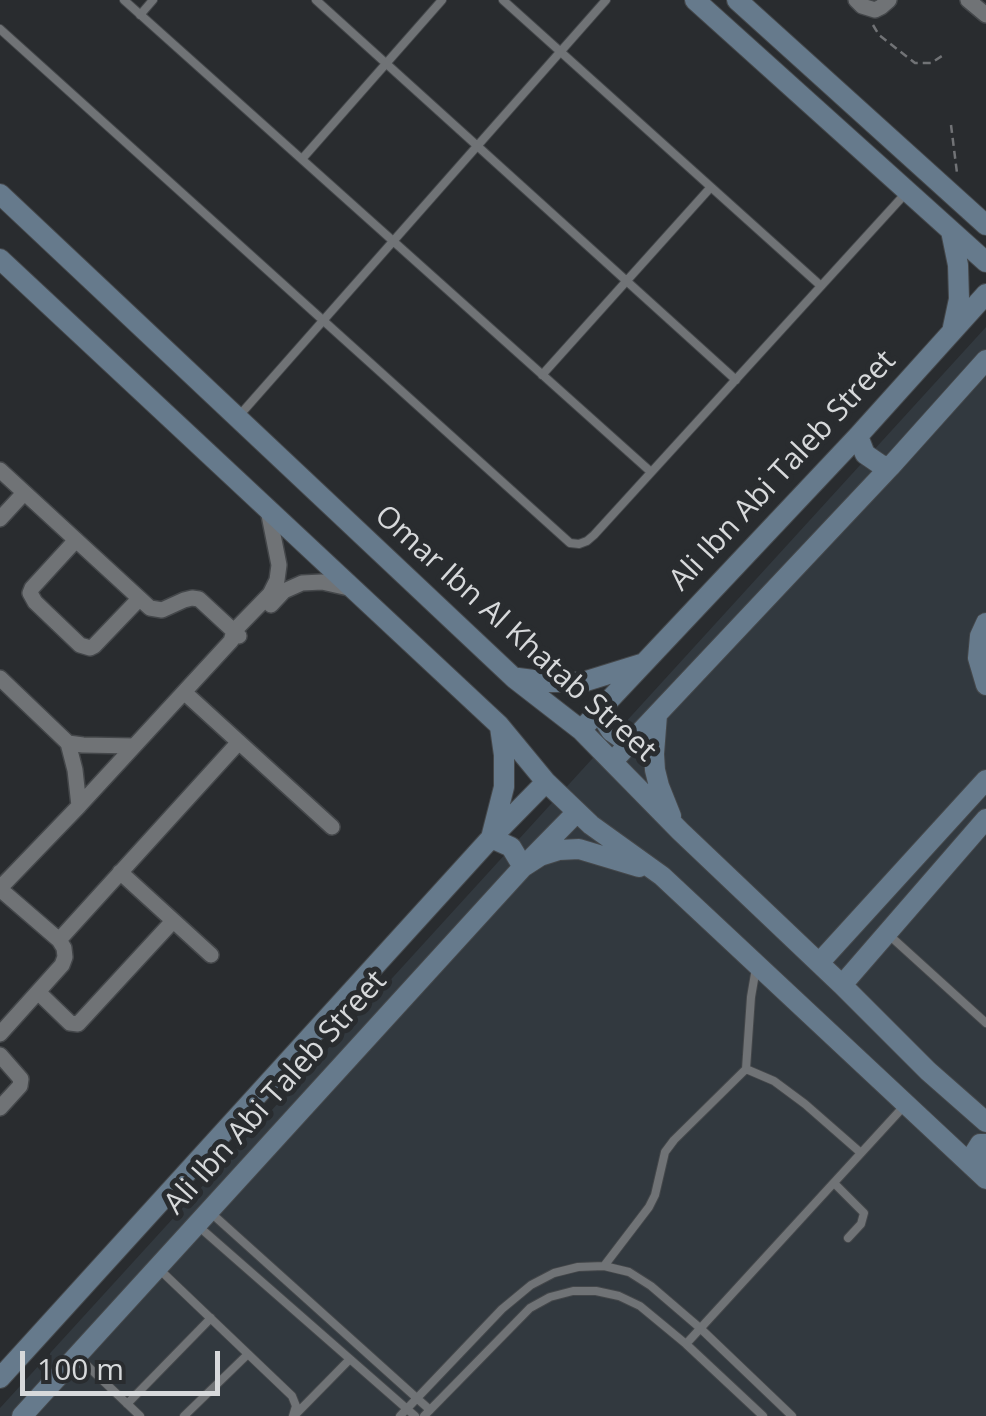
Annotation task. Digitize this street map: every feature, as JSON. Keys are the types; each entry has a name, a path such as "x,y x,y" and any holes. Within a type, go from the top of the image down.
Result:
{"street":[{"path":"695,0 986,262"},
{"path":"737,0 986,224"},
{"path":"862,5 881,8 888,0"},
{"path":"968,0 986,15"},
{"name":"Omar Ibn Al Khatab Street","path":"2,197 514,678 581,730 680,831 928,1071 986,1122"},
{"path":"951,231 959,282 952,332"},
{"path":"0,259 500,725 546,782 577,812 662,876 986,1179"},
{"name":"Ali Ibn Abi Taleb Street","path":"581,730 986,294"},
{"path":"613,761 986,360"},
{"path":"858,436 872,461 890,467"},
{"path":"0,470 139,599 156,610 199,599 235,636"},
{"path":"0,519 24,492"},
{"path":"268,510 279,572 268,602"},
{"path":"76,540 30,593 34,602 80,646 94,646 139,599"},
{"path":"0,1034 62,965 65,956 58,940 0,888 268,602 302,583 322,582 353,589"},
{"path":"986,623 978,658 986,685"},
{"path":"514,678 583,682 647,661"},
{"path":"0,678 68,743 134,746"},
{"path":"184,692 332,827"},
{"path":"604,707 604,720 610,731 634,739"},
{"path":"658,715 656,770 664,802 680,831"},
{"path":"500,725 504,787 492,838 511,848 523,867 540,856 579,849 662,876"},
{"path":"58,940 239,742"},
{"path":"68,743 79,806"},
{"path":"819,963 986,780"},
{"name":"Ali Ibn Abi Taleb Street","path":"0,1378 546,782"},
{"name":"Ali Ibn Abi Taleb Street","path":"22,1416 577,812"},
{"path":"842,984 986,819"},
{"path":"946,825 965,844"},
{"path":"120,872 212,955"},
{"path":"38,992 70,1022 78,1024 173,920"},
{"path":"0,1055 21,1079 20,1086 0,1108"},
{"path":"907,1103 929,1097 928,1071"},
{"path":"986,1144 980,1144 975,1152 986,1170"}],"lane":[{"path":"124,0 651,472"},
{"path":"140,15 154,0"},
{"path":"316,0 736,380"},
{"path":"302,160 442,0"},
{"path":"503,0 822,286"},
{"path":"236,418 606,0"},
{"path":"0,29 570,543 587,541 908,192"},
{"path":"542,375 711,187"},
{"path":"887,933 986,1023"},
{"path":"604,1266 649,1207 659,1183 662,1160 674,1140 746,1069 757,962"},
{"path":"746,1069 774,1081 861,1153"},
{"path":"686,1344 907,1103"},
{"path":"834,1183 864,1213 861,1224 848,1238"},
{"path":"203,1218 350,1359 416,1416"},
{"path":"203,1218 416,1397 427,1413 530,1308 550,1297 596,1290 640,1306 764,1416"},
{"path":"400,1416 502,1309 531,1285 554,1273 604,1266 629,1272 651,1286 792,1416"},
{"path":"158,1268 292,1396 294,1416"},
{"path":"127,1404 211,1318"},
{"path":"184,1416 248,1354"},
{"path":"77,1356 140,1416"},
{"path":"452,1360 479,1358"},
{"path":"294,1416 350,1359"}],"path":[{"path":"862,5 879,35 915,62 932,63 946,54"},
{"path":"951,125 972,208"}],"shaded area":[{"path":"986,327 986,1416 0,1416 0,1408"}]}
